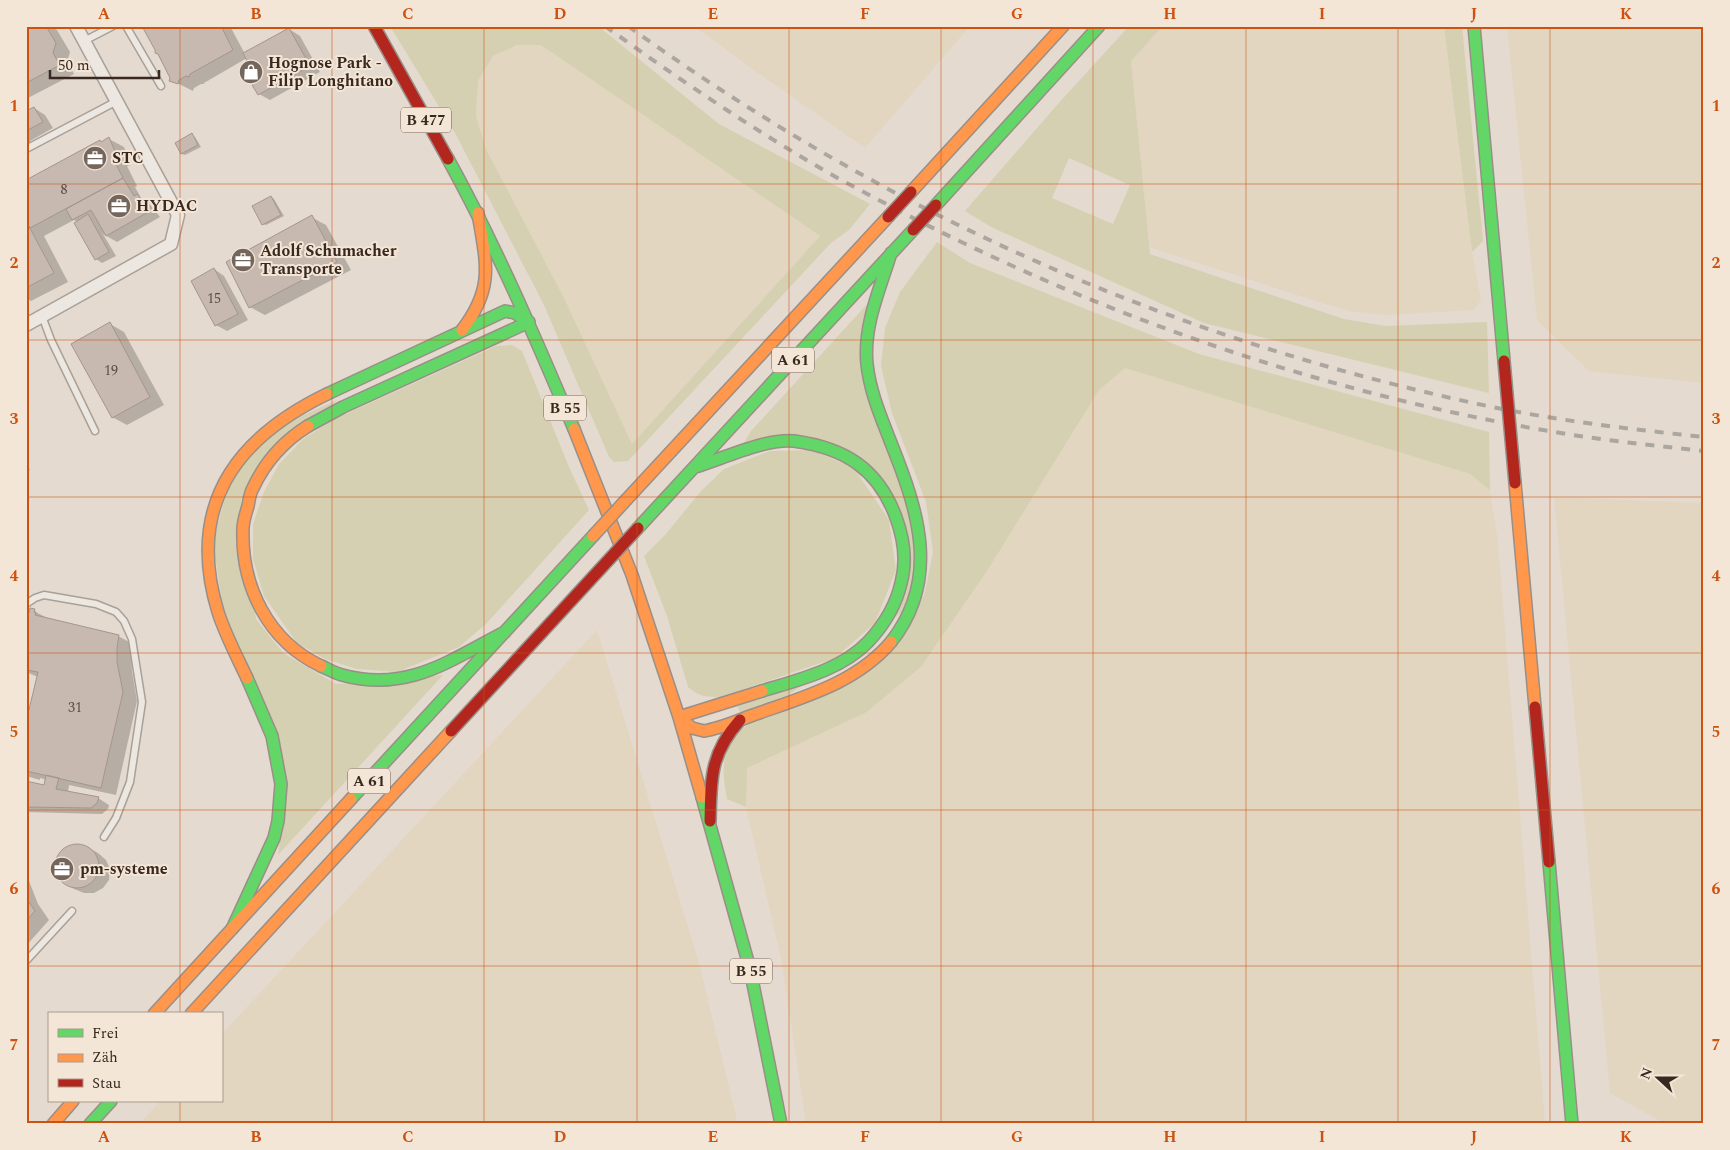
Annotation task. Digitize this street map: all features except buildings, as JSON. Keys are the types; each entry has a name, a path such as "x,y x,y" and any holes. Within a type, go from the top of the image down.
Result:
{"main road":[{"name":"B 477","path":"374,26 478,213 529,322"},
{"name":"A 61","path":"156,1012 1063,26"},
{"name":"A 61","path":"193,1012 1099,26"},
{"path":"1474,26 1572,1124"},
{"path":"461,331 479,308 487,280 478,213"},
{"path":"679,717 690,727 701,731 740,720 820,691 858,671 883,651 904,624 916,595 920,579 922,562 918,523 912,498 874,401 870,388 866,357 868,327 891,253"},
{"path":"232,929 268,856 278,821 281,784 272,736 218,613 212,593 208,540 210,524 222,487 232,468 255,439 285,416 505,311 515,312 529,322 354,402 301,429 274,454 262,472 248,503 242,538 243,557 250,588 256,603 271,627 281,639 301,656 340,675 356,679 384,680 416,675 441,666 505,632"},
{"name":"B 55","path":"529,322 615,530 632,575 679,717 710,821 750,969 781,1124"},
{"path":"679,717 815,674 845,659 868,642 888,617 896,600 903,570 902,531 890,501 869,474 838,453 807,443 778,442 762,445 694,467"},
{"path":"710,821 711,777 714,759 720,744 728,732 740,720"},
{"path":"53,1124 72,1102"},
{"path":"90,1124 110,1102"}],"street":[{"path":"26,325 171,244 178,215 76,26"}],"lane":[{"path":"84,40 113,26"},
{"path":"126,26 161,86"},
{"path":"26,150 116,101"},
{"path":"42,316 51,340 95,431"},
{"path":"26,604 34,598 44,595 96,604 116,612 124,621 132,639 142,702 130,782 116,818 104,837"},
{"path":"26,961 72,912"}],"shaded area":[{"path":"390,26 598,26 719,124 870,204 849,230 831,243 628,461 614,462 609,457 544,305 455,133","holes":["517,45 541,45 820,236 632,444 564,298 486,149 476,116 478,81 493,56"]},
{"path":"694,26 970,26 865,148"},
{"path":"1129,26 1163,26 1131,61 1150,254 1344,319 1386,326 1487,322 1489,393 1204,323 991,227 965,211","holes":["1069,158 1130,185 1113,224 1052,198"]},
{"path":"1163,26 1444,26 1472,252 1481,300 1474,310 1385,315 1350,311 1149,247 1131,61"},
{"path":"1444,26 1462,26 1483,241 1472,252"},
{"path":"1507,26 1704,26 1704,383 1589,371 1537,320"},
{"path":"517,45 541,45 820,236 632,444 564,298 486,149 476,116 478,81 493,56"},
{"path":"937,242 970,263 1199,354 1489,432 1490,490 1470,474 1125,368 1099,390 989,568 921,667 867,712 747,768 746,807 727,799 724,765 727,750 735,734 924,596 933,552 926,502 892,413 881,366 885,328 900,292"},
{"path":"870,301 861,334 860,359 865,386 873,412 899,476 914,528 916,552 914,576 909,598 900,619 887,638 870,655 849,671 824,684 740,713 738,706 807,683 840,668 855,658 883,633 901,600 906,582 908,545 898,508 883,481 875,472 842,449 810,438 776,437 743,444 751,431"},
{"path":"512,345 522,351 569,467 589,510 486,624 459,647 397,672 357,669 325,659 297,643 264,596 253,559 253,524 264,492 279,464 303,439 335,419 496,346"},
{"path":"1125,368 1470,474 1490,490 1498,543 1545,1124 806,1124 781,958 746,807 746,768 867,712 921,667 989,568 1099,390"},
{"path":"337,400 241,500 256,619 283,653 336,684 443,675 278,855 287,786 223,610 213,542 231,476 281,425"},
{"path":"812,450 854,468 889,520 896,570 875,623 835,658 721,697 700,695 688,687 667,616 644,556 665,535 701,491 724,469 770,451"},
{"path":"1554,497 1704,503 1704,1124 1666,1124 1610,1093"},
{"path":"597,630 699,963 738,1124 139,1124 159,1102 222,1102 222,1034"}],"railway":[{"path":"605,26 734,115 839,179 989,255 1064,289 1141,319 1218,347 1297,372 1376,394 1456,413 1578,436 1704,451"},
{"path":"628,26 726,93 826,155 928,210 1033,260 1140,304 1250,343 1363,376 1478,404 1590,424 1704,437"}],"traffic: fast":[{"path":"936,205 1099,26"},
{"path":"1474,26 1504,361"},
{"path":"448,159 499,258 574,429"},
{"path":"638,528 913,230"},
{"path":"891,253 870,322 866,350 867,364 876,404 909,493 920,544 920,569 916,594 906,618 891,642"},
{"path":"308,426 343,407 529,322 515,313 505,311 327,394"},
{"path":"695,467 771,443 794,441 819,446 851,459 870,474 880,487 896,517 904,551 904,567 896,599 879,629 857,652 832,667 762,691"},
{"path":"351,799 593,536"},
{"path":"321,666 342,675 366,679 388,680 408,677 447,663 505,632"},
{"path":"232,929 274,838 278,821 281,784 272,736 247,678"},
{"path":"702,797 750,969 781,1124"},
{"path":"1549,862 1572,1124"},
{"path":"90,1124 110,1102"}],"traffic: slow":[{"path":"911,192 1063,26"},
{"path":"462,330 480,301 484,287 484,246 478,213"},
{"path":"627,499 888,217"},
{"path":"247,678 218,612 210,574 208,540 214,509 226,480 243,455 266,432 294,412 327,394"},
{"path":"308,426 283,445 258,478 251,492 244,520 244,550 247,571 261,610 286,642 302,655 321,666"},
{"path":"574,429 632,575 679,717 702,797"},
{"path":"1515,483 1535,707"},
{"path":"593,536 627,499"},
{"path":"762,691 679,717 692,728 704,731 718,728 813,694 847,678 878,656 891,642"},
{"path":"193,1012 451,731"},
{"path":"156,1012 351,799"},
{"path":"53,1124 72,1102"}],"traffic: jam":[{"path":"374,26 448,159"},
{"path":"888,217 911,192"},
{"path":"913,230 936,205"},
{"path":"1504,361 1515,483"},
{"path":"615,553 638,528"},
{"path":"451,731 615,553"},
{"path":"1535,707 1549,862"},
{"path":"710,821 714,767 723,744 740,720"}],"place":[{"name":"Hognose Park - Filip Longhitano","path":"251,72"},
{"name":"STC","path":"95,158"},
{"name":"HYDAC","path":"119,206"},
{"name":"Adolf Schumacher Transporte","path":"243,260"},
{"name":"pm-systeme","path":"62,869"}]}
